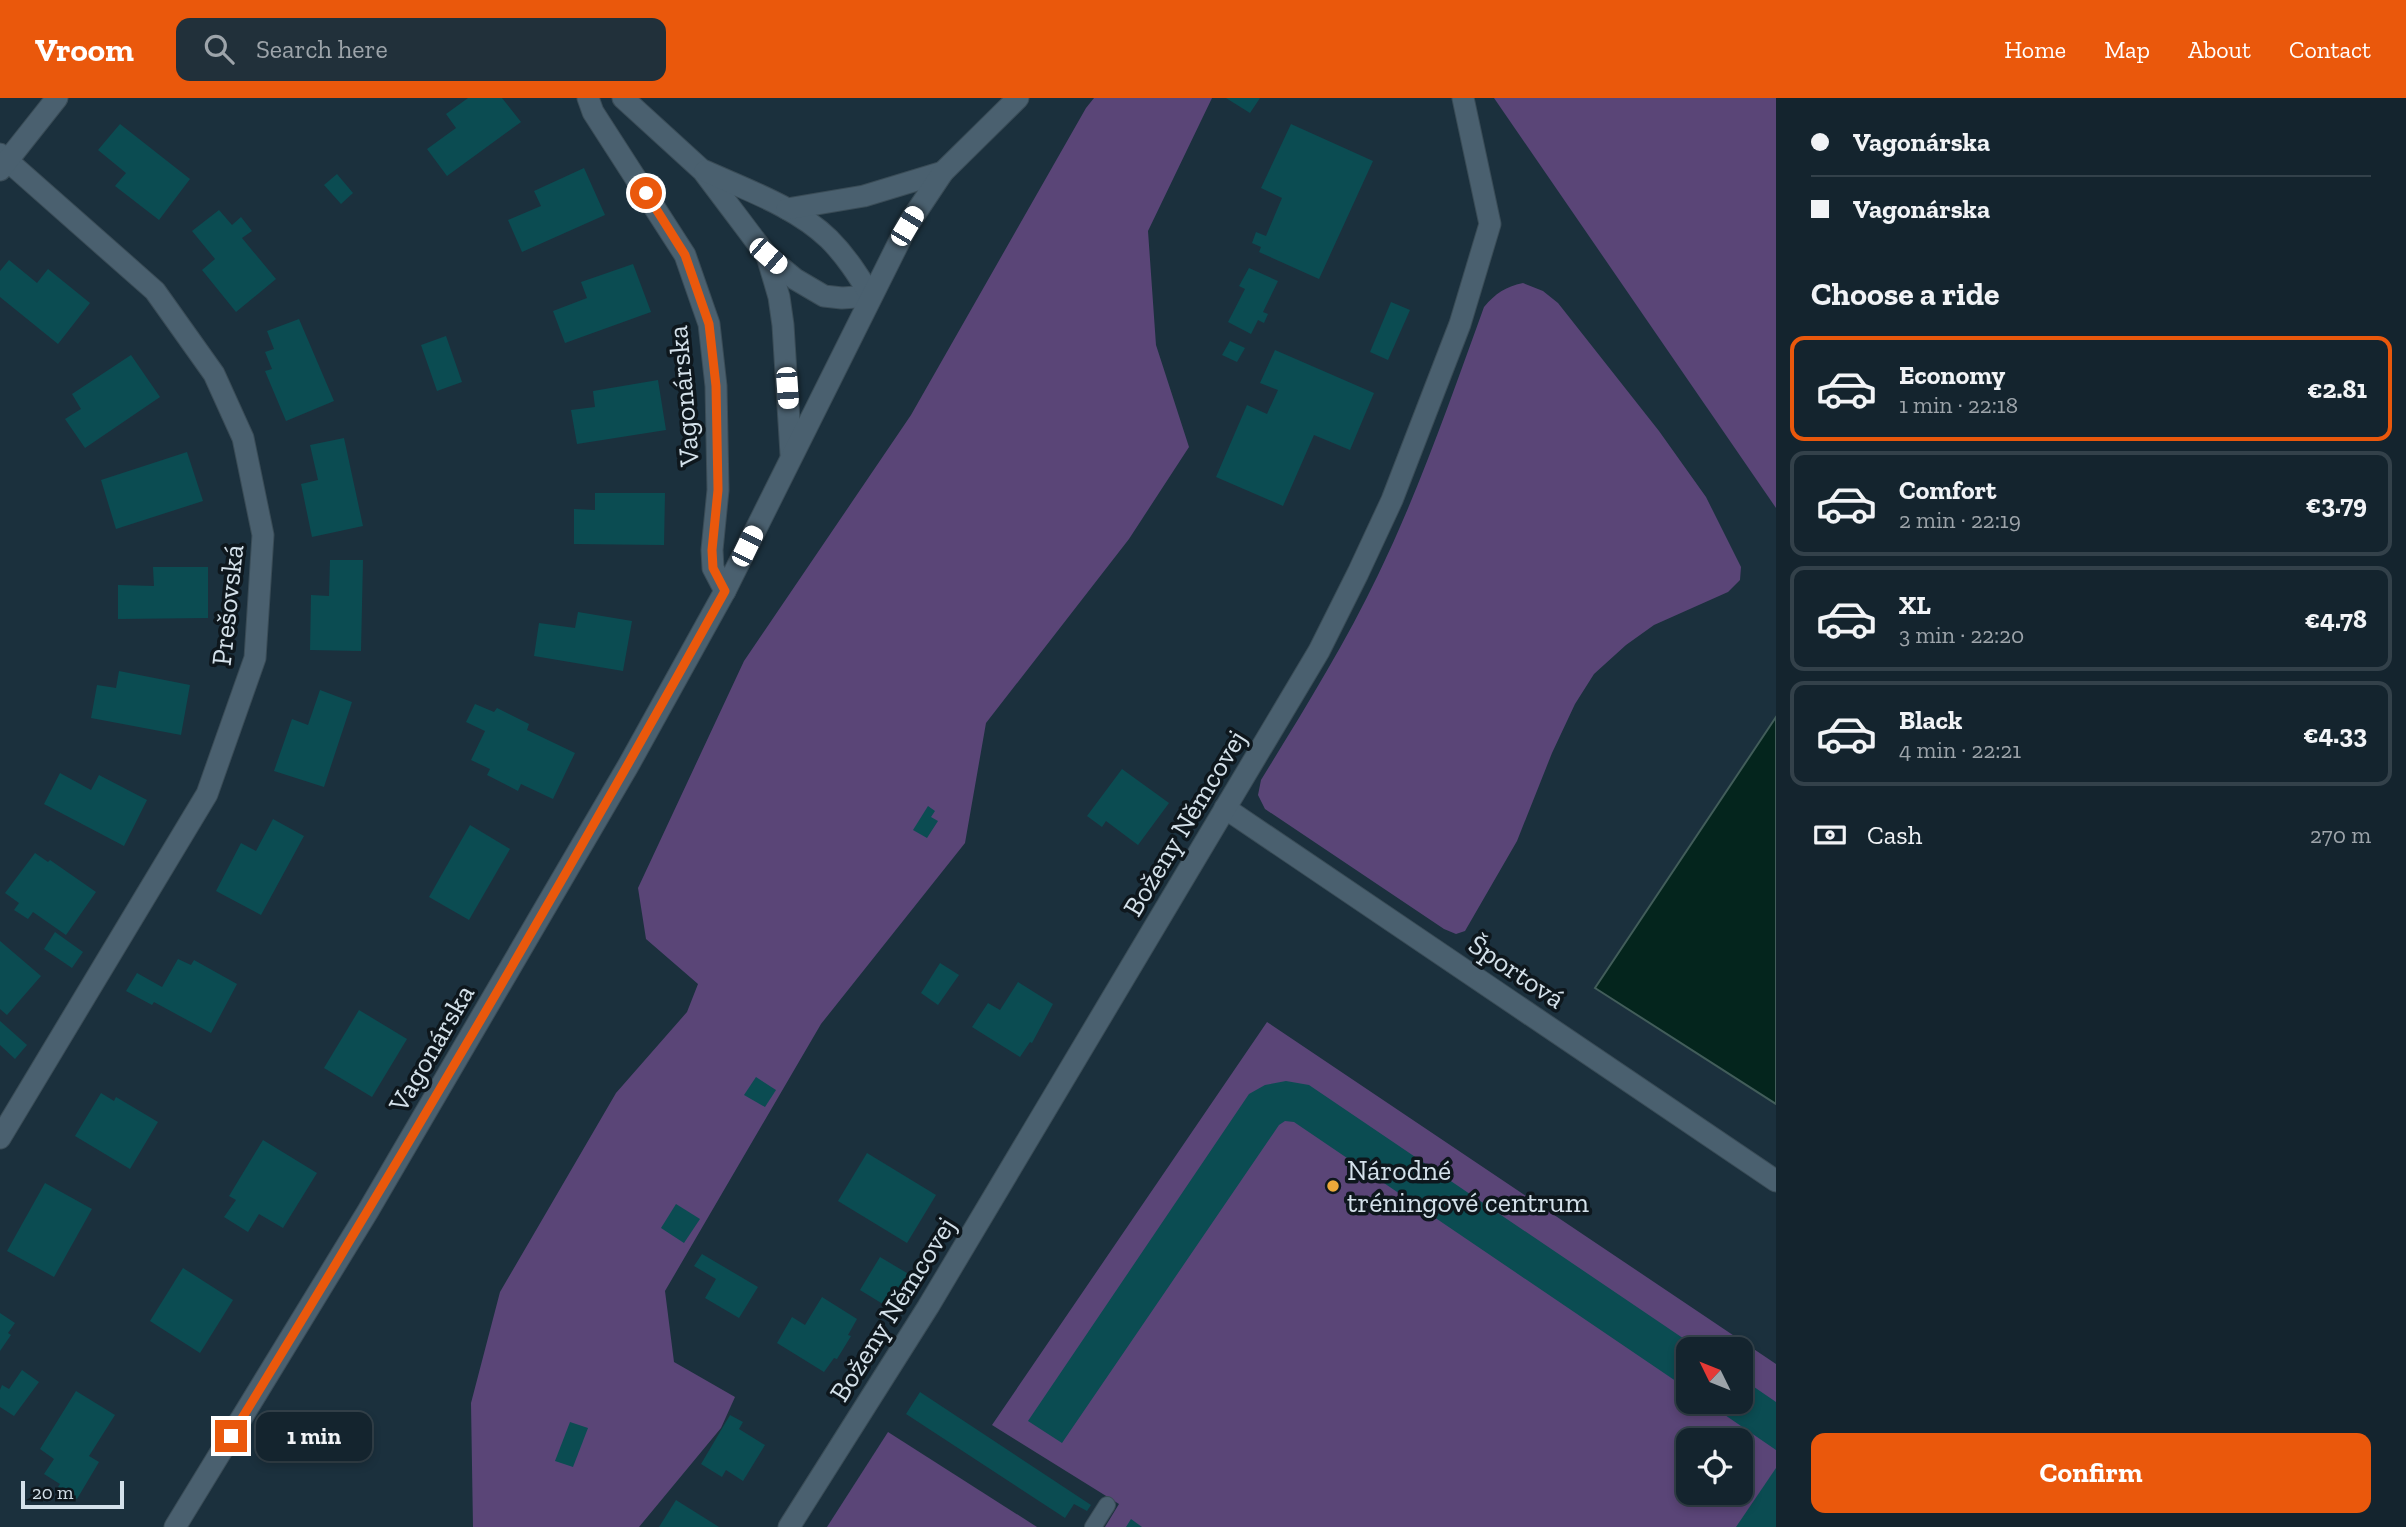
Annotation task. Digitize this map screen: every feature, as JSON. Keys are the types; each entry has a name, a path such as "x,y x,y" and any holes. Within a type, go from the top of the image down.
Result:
{"street":[{"path":"3,162 57,98"},
{"name":"Vagonárska","path":"588,98 593,112 685,255 709,324 716,386 718,477 713,568 725,591"},
{"name":"Vagonárska","path":"623,98 703,170 768,256 794,279 824,296 871,296"},
{"name":"Vagonárska","path":"176,1527 368,1211 628,766 725,591 907,226 943,172 1018,98"},
{"name":"Boženy Němcovej","path":"789,1527 928,1307 1318,651 1359,573 1392,500 1460,324 1490,224 1463,98"},
{"name":"Prešovská","path":"0,1138 207,794 255,658 263,535 243,438 214,374 155,291 3,162"},
{"name":"Vagonárska","path":"703,170 787,209 834,244 852,265 871,296"},
{"name":"Vagonárska","path":"787,209 864,197 943,172"},
{"name":"Vagonárska","path":"768,256 783,325 791,456"},
{"name":"Športová","path":"1225,808 1776,1181"}],"lane":[{"path":"1093,1527 1107,1505"}],"shaded area":[{"path":"1094,98 1212,98 1148,231 1156,345 1189,447 1129,539 986,723 965,843 821,1024 665,1291 674,1362 735,1397 721,1428 639,1527 473,1527 471,1403 500,1292 616,1093 687,1012 698,984 646,939 638,888 744,661 911,415"},
{"path":"1494,98 1776,98 1776,508"},
{"path":"1523,283 1543,291 1558,303 1659,431 1706,497 1741,567 1740,580 1728,592 1654,625 1626,645 1594,674 1575,704 1552,753 1517,841 1465,931 1456,934 1444,929 1265,809 1258,795 1261,780 1337,653 1393,542 1434,442 1484,307 1501,291"},
{"path":"1776,717 1776,1104 1595,988"},
{"name":"Národné tréningové centrum","path":"1267,1022 1736,1337 1676,1337 1676,1414 1754,1414 1754,1349 1776,1364 1776,1527 1105,1527 1119,1504 992,1425"},
{"path":"888,1432 1037,1527 827,1527"}],"building":[{"path":"468,98 502,98 521,122 447,176 427,149 456,128 446,114"},
{"path":"1226,98 1260,98 1250,113"},
{"path":"120,124 190,179 159,220 115,186 126,173 98,150"},
{"path":"1291,124 1373,161 1319,279 1259,252 1261,247 1252,243 1256,232 1266,236 1282,198 1261,188"},
{"path":"584,168 605,215 522,252 508,220 541,206 534,191"},
{"path":"337,174 353,193 341,204 324,185"},
{"path":"219,210 232,225 241,217 252,231 242,238 276,279 236,312 202,270 215,259 192,231"},
{"path":"9,260 37,283 48,269 90,303 58,344 0,297 0,271"},
{"path":"633,264 651,312 565,343 553,311 587,298 581,282"},
{"path":"1249,268 1278,281 1263,312 1268,314 1264,323 1258,320 1251,334 1228,322 1245,289 1239,286"},
{"path":"1391,302 1410,310 1388,360 1370,352"},
{"path":"299,319 334,401 286,421 265,371 272,369 265,352 274,349 267,331"},
{"path":"446,336 462,382 437,391 421,345"},
{"path":"1230,341 1245,348 1237,362 1222,355"},
{"path":"1275,350 1374,393 1350,450 1314,435 1283,506 1216,477 1247,405 1267,414 1278,390 1260,383"},
{"path":"131,355 160,397 85,448 65,419 81,409 72,394"},
{"path":"658,380 666,430 577,444 571,410 595,407 593,391"},
{"path":"344,438 363,526 312,537 301,484 318,480 310,445"},
{"path":"187,452 203,501 116,529 101,480"},
{"path":"595,493 665,493 664,545 574,544 574,509 595,510"},
{"path":"330,560 363,560 361,651 310,650 311,595 329,596"},
{"path":"153,567 208,567 208,618 118,619 118,585 154,586"},
{"path":"578,612 632,621 623,671 534,656 539,623 575,628"},
{"path":"119,671 190,685 181,735 91,718 97,685 116,688"},
{"path":"320,690 352,702 324,787 274,771 292,719 308,725"},
{"path":"475,704 494,712 497,708 529,724 527,730 575,753 553,799 521,784 518,791 487,775 490,769 471,760 485,731 466,722"},
{"path":"1122,769 1169,803 1138,845 1106,821 1102,827 1087,816"},
{"path":"60,773 91,790 99,775 147,800 124,846 44,804"},
{"path":"928,806 935,811 931,817 938,821 927,838 913,830"},
{"path":"273,819 304,836 261,915 216,891 241,843 256,851"},
{"path":"470,825 510,849 469,920 429,897"},
{"path":"35,853 48,862 50,860 96,892 66,935 33,912 28,919 14,910 19,903 5,893"},
{"path":"55,932 83,952 72,968 44,949"},
{"path":"0,941 41,976 7,1015 0,1009"},
{"path":"178,959 191,965 194,960 237,984 211,1033 154,1002 152,1005 126,991 137,973 162,987"},
{"path":"940,963 959,975 938,1005 921,993"},
{"path":"1018,982 1053,1004 1032,1043 1030,1042 1020,1057 972,1027 988,1003 1000,1010"},
{"path":"359,1010 407,1039 372,1097 324,1068"},
{"path":"0,1021 27,1045 15,1059 0,1045"},
{"path":"756,1077 776,1090 765,1107 744,1095"},
{"path":"1286,1081 1309,1085 1681,1337 1676,1337 1676,1381 1294,1122 1285,1121 1279,1125 1062,1443 1028,1421 1249,1094 1265,1085"},
{"path":"101,1093 114,1101 116,1097 158,1122 130,1169 75,1136"},
{"path":"263,1140 317,1173 283,1228 259,1214 248,1232 224,1217 236,1200 229,1196"},
{"path":"867,1153 936,1195 907,1243 838,1201"},
{"path":"45,1183 92,1209 54,1277 7,1251"},
{"path":"676,1204 700,1219 684,1243 661,1228"},
{"path":"702,1254 758,1287 739,1318 705,1298 716,1279 694,1266"},
{"path":"880,1257 912,1276 891,1309 860,1290"},
{"path":"183,1268 233,1300 200,1353 150,1321"},
{"path":"822,1297 857,1319 848,1335 851,1336 837,1359 834,1358 824,1372 777,1343 792,1317 805,1325"},
{"path":"0,1313 15,1323 8,1333 11,1335 0,1351"},
{"path":"22,1370 39,1382 14,1416 0,1407 0,1390 2,1385 9,1389"},
{"path":"1754,1387 1776,1402 1776,1450 1753,1434 1753,1428 1744,1428 1724,1414 1754,1414"},
{"path":"76,1391 115,1415 89,1456 99,1462 77,1499 44,1474 54,1459 40,1449"},
{"path":"920,1392 1091,1505 1087,1511 1074,1504 1065,1518 906,1414"},
{"path":"730,1415 743,1422 739,1429 765,1445 743,1481 726,1470 722,1477 701,1464"},
{"path":"570,1422 588,1428 573,1467 555,1461"},
{"path":"1776,1468 1776,1527 1736,1527"},
{"path":"676,1500 719,1527 659,1527"},
{"path":"1131,1519 1142,1527 1126,1527"}],"place":[{"name":"Národné tréningové centrum","path":"1333,1186"}],"route":[{"path":"231,1436 368,1211 628,766 725,591 713,568 712,550 718,490 716,386 709,324 685,255 646,193"}]}
